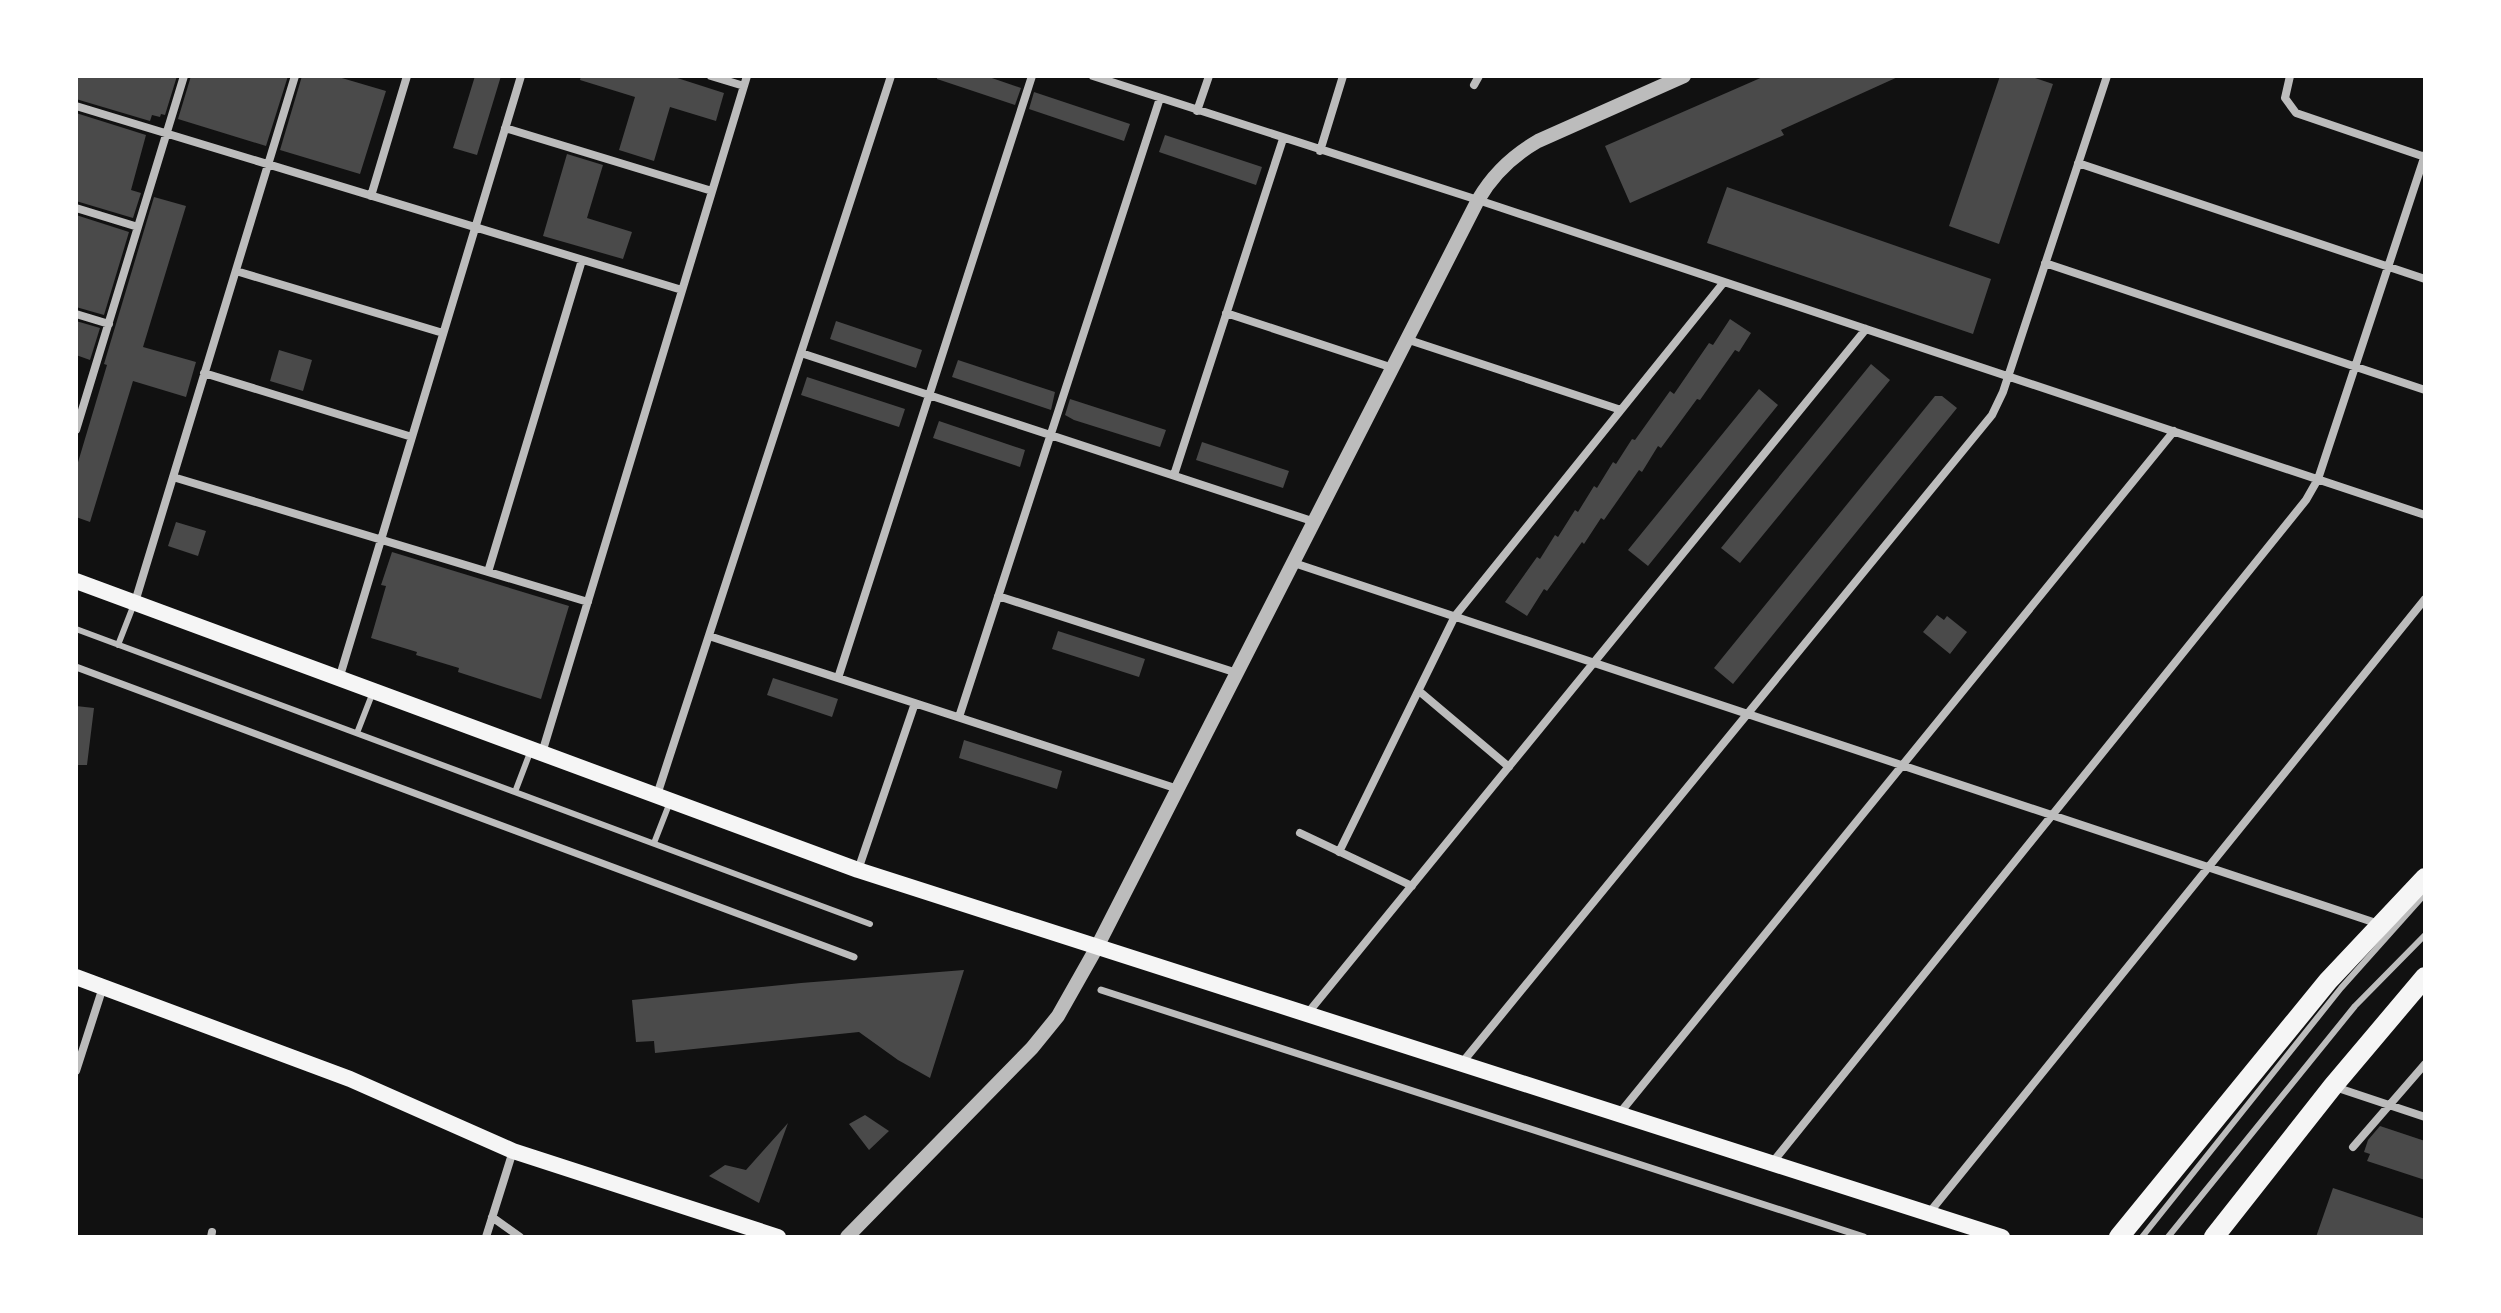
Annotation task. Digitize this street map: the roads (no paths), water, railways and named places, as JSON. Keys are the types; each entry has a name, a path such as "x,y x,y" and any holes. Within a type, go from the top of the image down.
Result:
{"main road":[{"path":"76,581 858,870 2002,1237"},
{"path":"2119,1237 2328,981 2425,878"},
{"path":"76,977 350,1079 513,1151 778,1237"},
{"path":"2214,1237 2333,1086 2425,977"}],"street":[{"path":"76,430 184,76"},
{"path":"134,603 295,76"},
{"path":"371,196 407,76"},
{"path":"339,679 521,76"},
{"path":"711,76 744,86"},
{"path":"536,752 588,602 747,76"},
{"path":"663,799 709,636 891,76"},
{"path":"838,678 1032,76"},
{"path":"1093,76 1478,200 2425,515"},
{"path":"1197,111 1209,76"},
{"path":"1320,151 1343,76"},
{"path":"847,1237 1038,1042 1058,1016 1097,947 1478,200 1494,176 1521,151 1684,76"},
{"path":"1461,1065 1984,426 1999,403 2107,76"},
{"path":"1772,1163 2296,513 2318,479 2425,156 2301,115 2288,104 2285,92 2290,76"},
{"path":"959,717 1160,98"},
{"path":"76,106 682,290"},
{"path":"505,128 712,191"},
{"path":"1174,475 1283,139"},
{"path":"2078,163 2425,279"},
{"path":"76,208 138,227"},
{"path":"488,572 582,260"},
{"path":"2045,263 2425,390"},
{"path":"236,271 443,333"},
{"path":"1339,852 1455,616 1724,282"},
{"path":"1226,313 1394,368"},
{"path":"76,314 109,324"},
{"path":"1307,1015 1866,329"},
{"path":"1409,340 1621,410"},
{"path":"801,353 1315,522"},
{"path":"204,373 412,437"},
{"path":"1619,1114 2174,431"},
{"path":"173,477 588,602"},
{"path":"1294,563 2381,924"},
{"path":"998,596 1238,673"},
{"path":"1928,1214 2425,599"},
{"path":"709,636 1178,789"},
{"path":"76,667 854,957"},
{"path":"1419,691 1509,767"},
{"path":"858,870 915,703"},
{"path":"1300,833 1412,886"},
{"path":"76,1071 103,987"},
{"path":"1101,990 1864,1237"},
{"path":"2353,1147 2425,1064"},
{"path":"2333,1086 2425,1117"},
{"path":"486,1237 513,1151"},
{"path":"492,1217 520,1237"}],"lane":[{"path":"118,645 134,603"},
{"path":"76,629 870,924"},
{"path":"357,733 373,691"},
{"path":"515,792 536,752"},
{"path":"654,843 663,799"},
{"path":"2142,1237 2341,988 2425,894"},
{"path":"2168,1237 2355,1006 2425,935"}]}
